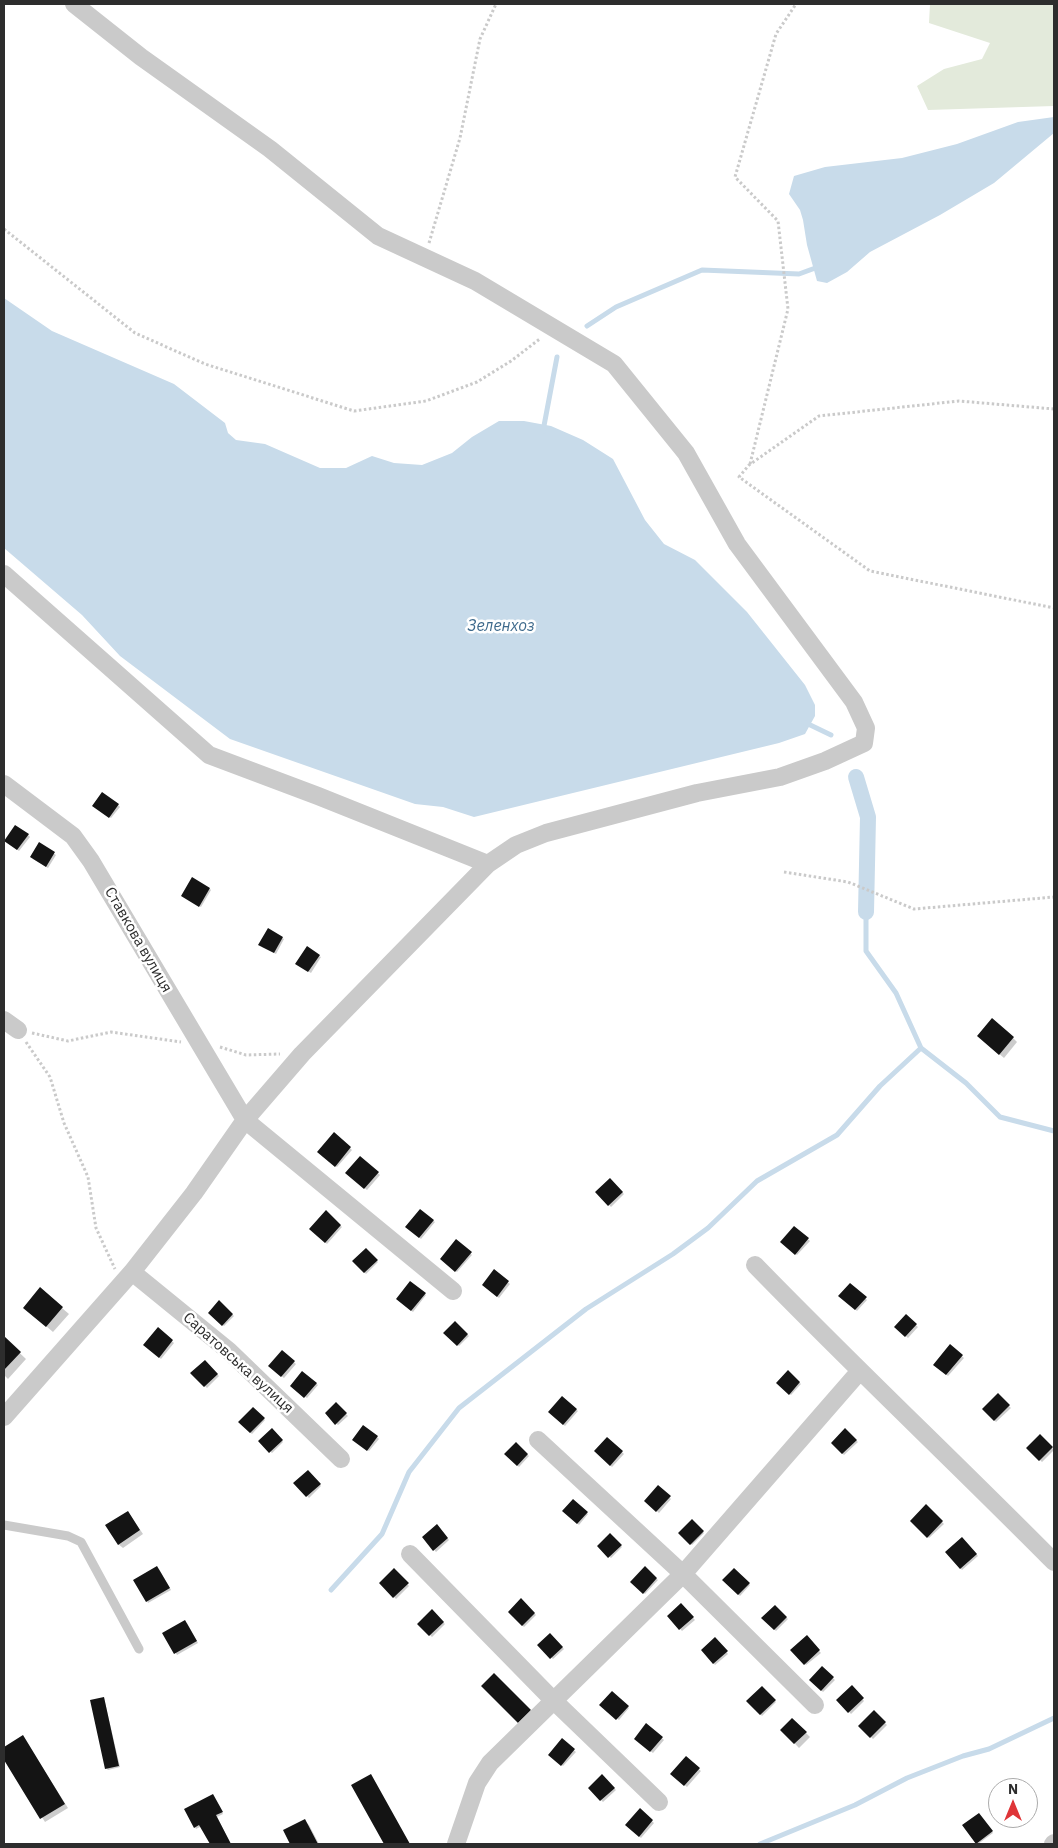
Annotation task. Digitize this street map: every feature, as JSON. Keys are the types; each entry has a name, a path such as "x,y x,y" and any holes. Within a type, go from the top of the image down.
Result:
{"street":[{"path":"4,1417 127,1278 194,1193 245,1120 302,1054 488,864 516,845 546,834 697,793 780,777 825,761 864,742 866,728 854,702 737,544 686,453 614,364 475,281 378,236 270,149 141,57 74,4"},
{"path":"4,574 209,755 488,864"},
{"name":"Ставкова вулиця","path":"4,784 74,836 91,860 245,1120"},
{"path":"245,1120 453,1291"},
{"path":"755,1265 859,1372 944,1450 1054,1562"},
{"name":"Саратовська вулиця","path":"127,1278 229,1351 341,1459"},
{"path":"456,1844 477,1783 490,1763 552,1700 683,1574 859,1372"},
{"path":"538,1440 683,1574 815,1704"},
{"path":"410,1554 552,1700 658,1802"}],"lane":[{"path":"4,1525 68,1536 81,1542 139,1649"}],"path":[{"path":"425,258 460,138 480,39 496,4"},
{"path":"749,465 788,309 778,221 735,177 776,34 796,4"},
{"path":"4,229 135,333 205,364 354,411 426,402 477,382 510,361 554,328"},
{"path":"1054,410 959,401 819,416 749,465 739,477 870,571 1054,608"},
{"path":"784,872 848,882 914,909 1054,897"},
{"path":"11,1025 68,1041 111,1032 180,1042 196,1040 246,1055 302,1054"},
{"path":"11,1025 50,1078 64,1123 88,1177 96,1228 127,1278"}],"green space":[{"path":"930,4 1054,4 1054,106 928,110 917,86 944,69 982,59 990,43 929,23"}],"water":[{"path":"1054,117 1054,133 994,183 940,215 870,252 847,272 827,283 817,281 800,210 789,194 794,176 825,167 902,158 957,144 1018,122"},
{"name":"Зеленхоз","path":"4,298 52,331 174,384 225,423 228,433 236,440 265,444 320,468 346,468 372,456 394,463 422,465 452,453 472,437 499,421 524,421 551,426 583,440 613,459 645,520 664,544 695,560 747,612 805,685 815,705 815,716 805,734 779,743 474,817 443,807 415,804 230,739 120,656 82,615 4,548"}],"building":[{"path":"102,792 119,804 109,818 92,806"},
{"path":"15,825 29,834 17,850 4,841"},
{"path":"39,842 55,852 46,867 30,857"},
{"path":"192,877 210,888 199,907 181,896"},
{"path":"268,928 283,937 274,953 258,945"},
{"path":"307,946 320,955 308,972 295,964"},
{"path":"992,1018 1014,1037 999,1055 977,1036"},
{"path":"334,1132 351,1147 335,1167 317,1152"},
{"path":"360,1156 379,1172 364,1189 345,1173"},
{"path":"610,1178 623,1192 608,1206 595,1192"},
{"path":"420,1209 434,1220 419,1238 405,1227"},
{"path":"326,1210 341,1225 325,1243 309,1229"},
{"path":"794,1226 809,1238 795,1255 780,1242"},
{"path":"456,1239 472,1252 455,1272 440,1259"},
{"path":"366,1248 378,1260 364,1273 352,1261"},
{"path":"494,1269 509,1281 497,1297 482,1285"},
{"path":"410,1281 426,1293 411,1311 396,1299"},
{"path":"850,1283 867,1297 855,1310 838,1296"},
{"path":"40,1287 63,1307 46,1327 23,1308"},
{"path":"219,1300 233,1314 222,1326 208,1313"},
{"path":"906,1314 917,1324 905,1337 894,1327"},
{"path":"455,1321 468,1334 457,1346 443,1333"},
{"path":"158,1327 173,1340 159,1358 143,1345"},
{"path":"4,1336 21,1352 4,1370"},
{"path":"950,1344 963,1355 946,1375 933,1365"},
{"path":"282,1350 295,1361 281,1377 268,1366"},
{"path":"205,1360 218,1374 204,1387 190,1373"},
{"path":"788,1370 800,1382 789,1395 776,1383"},
{"path":"302,1371 317,1383 304,1398 290,1386"},
{"path":"998,1393 1010,1405 994,1421 982,1409"},
{"path":"562,1396 577,1409 563,1425 548,1412"},
{"path":"336,1402 347,1413 335,1425 325,1413"},
{"path":"253,1407 265,1418 250,1433 238,1422"},
{"path":"363,1425 378,1436 367,1451 352,1440"},
{"path":"272,1428 283,1440 269,1453 258,1441"},
{"path":"845,1428 857,1440 842,1454 831,1443"},
{"path":"1040,1434 1053,1447 1039,1461 1026,1448"},
{"path":"607,1437 623,1451 610,1466 594,1451"},
{"path":"516,1442 528,1454 517,1466 504,1454"},
{"path":"308,1470 321,1484 306,1497 293,1483"},
{"path":"658,1485 671,1496 656,1512 644,1501"},
{"path":"573,1499 588,1512 577,1524 562,1511"},
{"path":"926,1504 943,1521 927,1538 910,1521"},
{"path":"128,1511 140,1530 118,1545 105,1525"},
{"path":"692,1519 704,1531 690,1545 678,1533"},
{"path":"437,1524 448,1538 433,1551 422,1537"},
{"path":"610,1533 622,1545 608,1558 597,1546"},
{"path":"962,1537 977,1554 960,1569 945,1552"},
{"path":"157,1566 170,1588 146,1602 133,1580"},
{"path":"645,1566 657,1578 643,1594 630,1582"},
{"path":"394,1568 409,1583 393,1598 379,1583"},
{"path":"734,1568 750,1583 738,1595 722,1580"},
{"path":"521,1598 535,1613 522,1626 508,1612"},
{"path":"681,1603 694,1617 679,1630 667,1616"},
{"path":"775,1605 787,1617 774,1630 761,1618"},
{"path":"432,1609 444,1622 429,1636 417,1624"},
{"path":"185,1620 197,1641 174,1654 162,1633"},
{"path":"550,1633 563,1647 550,1659 537,1645"},
{"path":"807,1635 820,1650 804,1665 790,1650"},
{"path":"715,1637 728,1651 713,1664 701,1650"},
{"path":"822,1666 834,1677 821,1691 809,1680"},
{"path":"494,1673 531,1710 518,1723 481,1686"},
{"path":"852,1685 864,1698 848,1713 836,1700"},
{"path":"762,1686 776,1700 760,1715 746,1701"},
{"path":"612,1691 629,1706 616,1720 599,1705"},
{"path":"104,1697 119,1766 105,1769 90,1700"},
{"path":"874,1710 886,1722 870,1738 858,1726"},
{"path":"792,1718 807,1732 794,1744 780,1730"},
{"path":"646,1723 663,1737 650,1752 634,1739"},
{"path":"23,1735 65,1804 40,1819 4,1760 4,1747"},
{"path":"562,1738 575,1749 561,1766 548,1755"},
{"path":"686,1756 700,1768 684,1786 670,1774"},
{"path":"371,1774 410,1844 384,1844 351,1785"},
{"path":"602,1774 615,1788 600,1801 588,1788"},
{"path":"213,1794 223,1812 216,1815 231,1844 210,1844 199,1825 194,1828 184,1809"},
{"path":"640,1808 653,1820 639,1837 625,1825"},
{"path":"979,1813 988,1825 988,1828 993,1831 976,1844 962,1825"},
{"path":"305,1819 318,1844 290,1844 283,1830"}],"waterway":[{"path":"587,326 616,307 702,270 799,274 818,267"},
{"path":"543,431 557,357"},
{"path":"804,722 831,735"},
{"path":"856,777 868,817 866,912"},
{"path":"866,912 866,951 896,993 921,1048 966,1083 1000,1117 1054,1131"},
{"path":"331,1590 382,1534 409,1472 459,1408 586,1309 673,1254 708,1228 757,1181 837,1135 880,1086 921,1048"},
{"path":"760,1844 855,1805 907,1778 963,1756 989,1749 1054,1718"}]}
